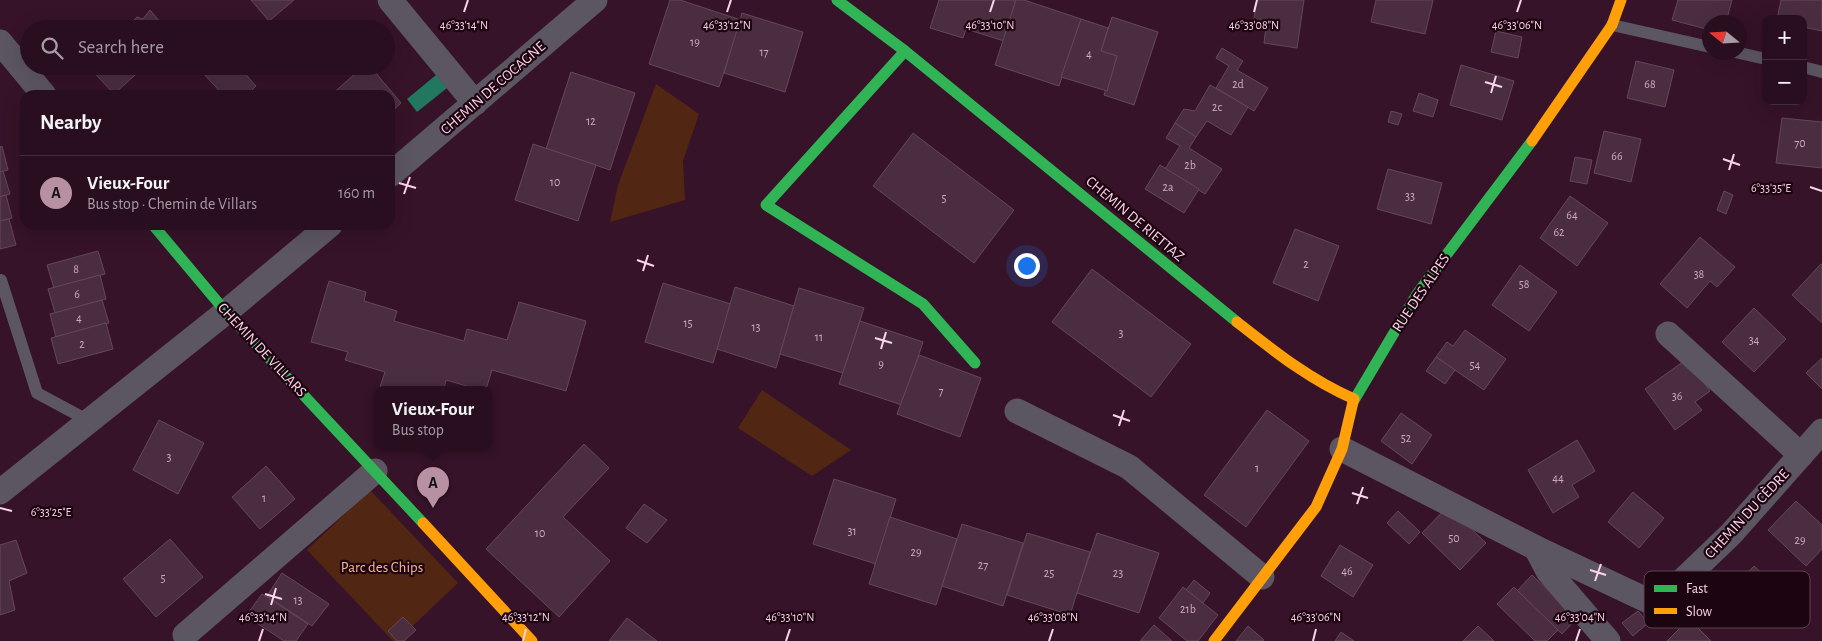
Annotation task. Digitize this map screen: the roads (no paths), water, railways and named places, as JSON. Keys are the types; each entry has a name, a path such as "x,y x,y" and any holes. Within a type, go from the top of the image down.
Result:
{"street":[{"path":"390,0 475,103"},
{"name":"CHEMIN DE COCAGNE","path":"395,171 595,0"},
{"name":"CHEMIN DE RIETTAZ","path":"836,0 905,51 1247,330 1320,382 1354,398"},
{"name":"RUE DES ALPES","path":"1214,641 1316,507 1342,449 1354,398 1417,294 1527,149 1612,25 1621,0"},
{"path":"0,42 20,66"},
{"path":"905,51 766,205 923,304 975,363"},
{"path":"27,75 40,90"},
{"name":"CHEMIN DE VILLARS","path":"157,230 226,312 532,641"},
{"path":"0,492 91,422 324,230"},
{"path":"1668,334 1801,455"},
{"path":"1017,412 1129,467 1262,577"},
{"name":"CHEMIN DU CÈDRE","path":"1692,571 1730,534 1822,431"},
{"name":"CHEMIN DU CÈDRE","path":"1342,449 1536,548 1644,599"},
{"path":"185,635 375,470"},
{"path":"1536,548 1548,571 1608,641"}],"lane":[{"path":"1612,25 1702,45"},
{"path":"1747,55 1762,58"},
{"path":"1807,69 1822,72"},
{"path":"1,280 37,393 91,422"}],"place":[{"name":"Vieux-Four","path":"433,508"}],"park label":[{"name":"Parc des Chips","path":"382,567"}]}
